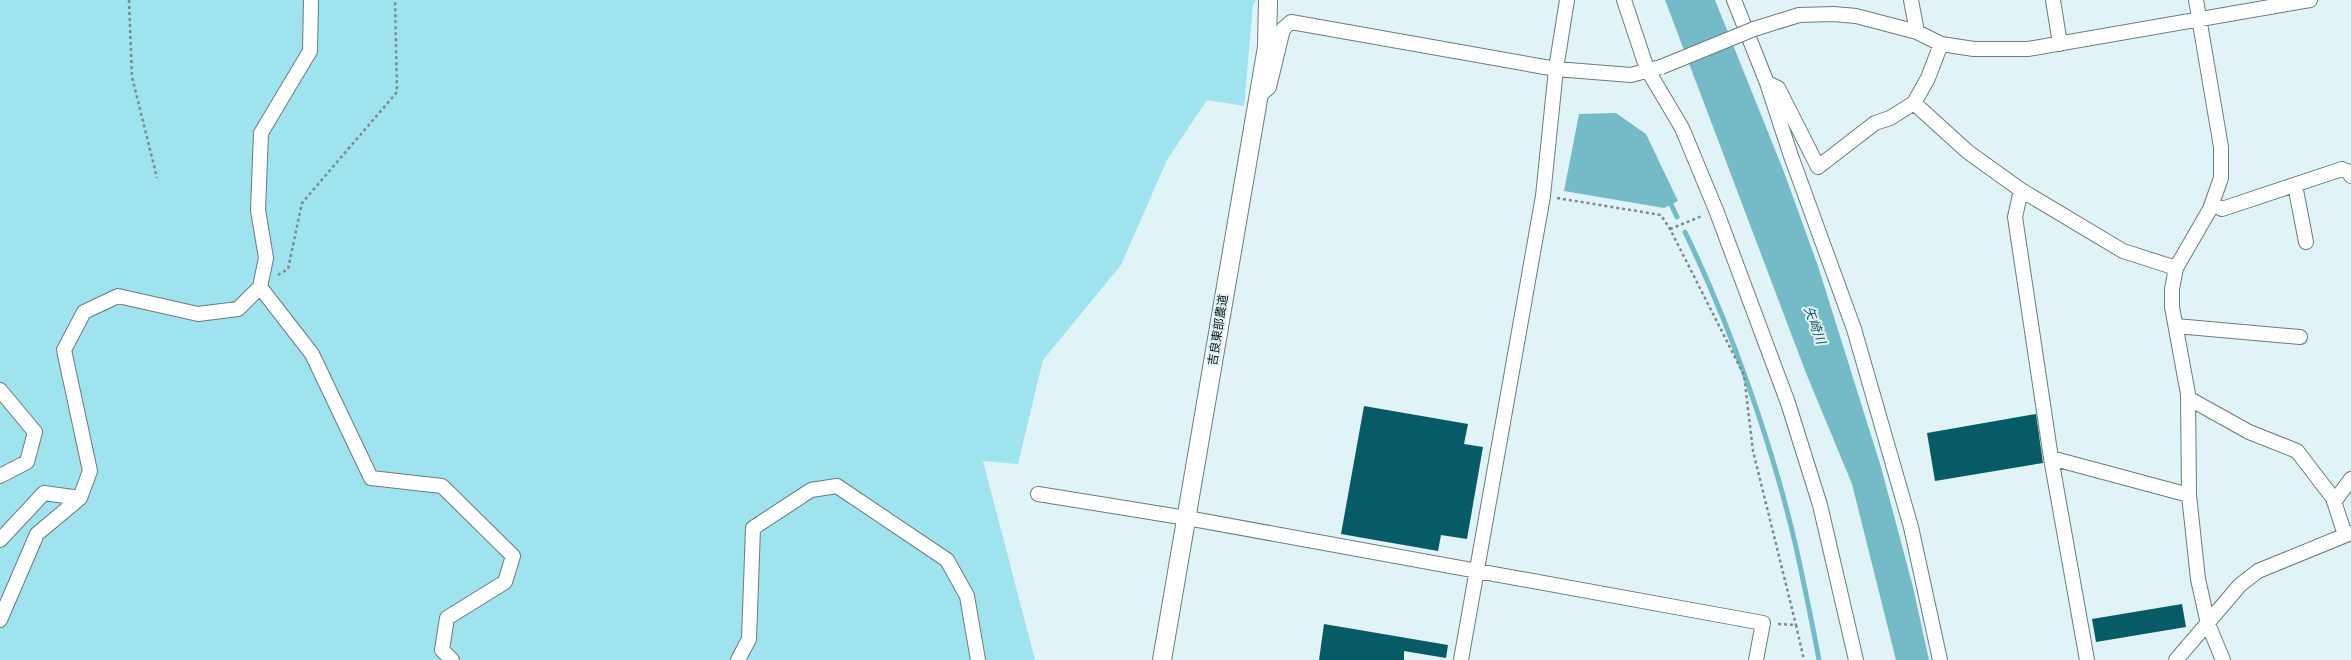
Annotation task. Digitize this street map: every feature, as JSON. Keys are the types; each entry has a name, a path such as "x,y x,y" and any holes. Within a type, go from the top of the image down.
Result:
{"street":[{"path":"0,620 37,534 80,498 90,471 64,350 84,312 118,296 198,314 238,309 260,287 266,258 258,210 261,133 310,51 311,0"},
{"name":"吉良東部農道","path":"1162,660 1257,98 1267,47 1268,0"},
{"path":"1461,660 1543,196 1556,70 1567,0"},
{"path":"1624,0 1647,69 1682,128 1716,210 1788,403 1820,505 1856,660"},
{"path":"1734,0 1767,83 1791,156 1854,329 1911,527 1940,660"},
{"path":"1911,0 1917,32"},
{"path":"2053,0 2060,44"},
{"path":"2196,0 2221,147 2221,178 2212,204 2176,268 2172,289 2176,326 2188,398 2189,495 2198,579 2208,624 2223,660"},
{"path":"1257,98 1269,87 1283,29 1291,22 1556,70 1631,75 1647,69 1661,67 1754,29 1799,15 1834,14 1866,18 1917,32 1941,44 1974,49 2028,49 2199,18 2310,0"},
{"path":"1767,83 1778,88 1818,167 1875,123 1890,118 1914,103 1928,78 1941,44"},
{"path":"1914,103 1968,152 2021,190 2123,251 2176,268"},
{"path":"2212,204 2222,209 2342,169 2349,172 2351,176"},
{"path":"2295,185 2306,242"},
{"path":"2021,190 2015,217 2051,458 2087,660"},
{"path":"260,287 312,354 371,478 442,486 513,556 505,582 447,618 442,650 452,660"},
{"path":"2176,326 2300,337"},
{"path":"0,390 35,432 27,462 0,476"},
{"path":"2176,660 2240,585 2258,570 2348,534 2334,502 2297,451 2249,432 2188,398"},
{"path":"2051,458 2189,495"},
{"path":"2334,502 2351,479"},
{"path":"738,660 749,639 753,528 811,490 837,486 947,560 967,596 978,660"},
{"path":"0,540 44,493 80,498"},
{"path":"1038,494 1187,518 1763,624 1756,660"}],"path":[{"path":"129,0 132,77 157,178"},
{"path":"260,287 288,269 302,203 397,92 395,0"},
{"path":"1543,196 1661,215 1670,229 1744,375 1753,451 1804,660"},
{"path":"1670,229 1716,210"},
{"path":"1763,624 1796,625"}],"shaded area":[{"path":"0,0 1256,0 1253,5 1244,106 1207,100 1167,160 1121,265 1043,360 1018,464 983,461 1035,660 0,660"}],"water":[{"name":"矢崎川","path":"1665,0 1715,0 1784,172 1818,266 1881,467 1913,587 1929,660 1896,660 1852,484 1806,373"},
{"path":"1616,113 1646,134 1678,201 1664,208 1564,191 1579,114"}],"building":[{"path":"1364,406 1468,424 1464,444 1483,447 1467,539 1441,535 1438,551 1341,534"},
{"path":"2036,414 2043,463 1935,481 1927,433"},
{"path":"2182,604 2186,627 2096,642 2092,619"},
{"path":"1324,624 1448,645 1446,658 1404,651 1404,660 1319,660"}],"waterway":[{"path":"1669,200 1677,217"},
{"path":"1685,232 1734,346 1749,386 1775,468 1796,547 1819,660"}]}
